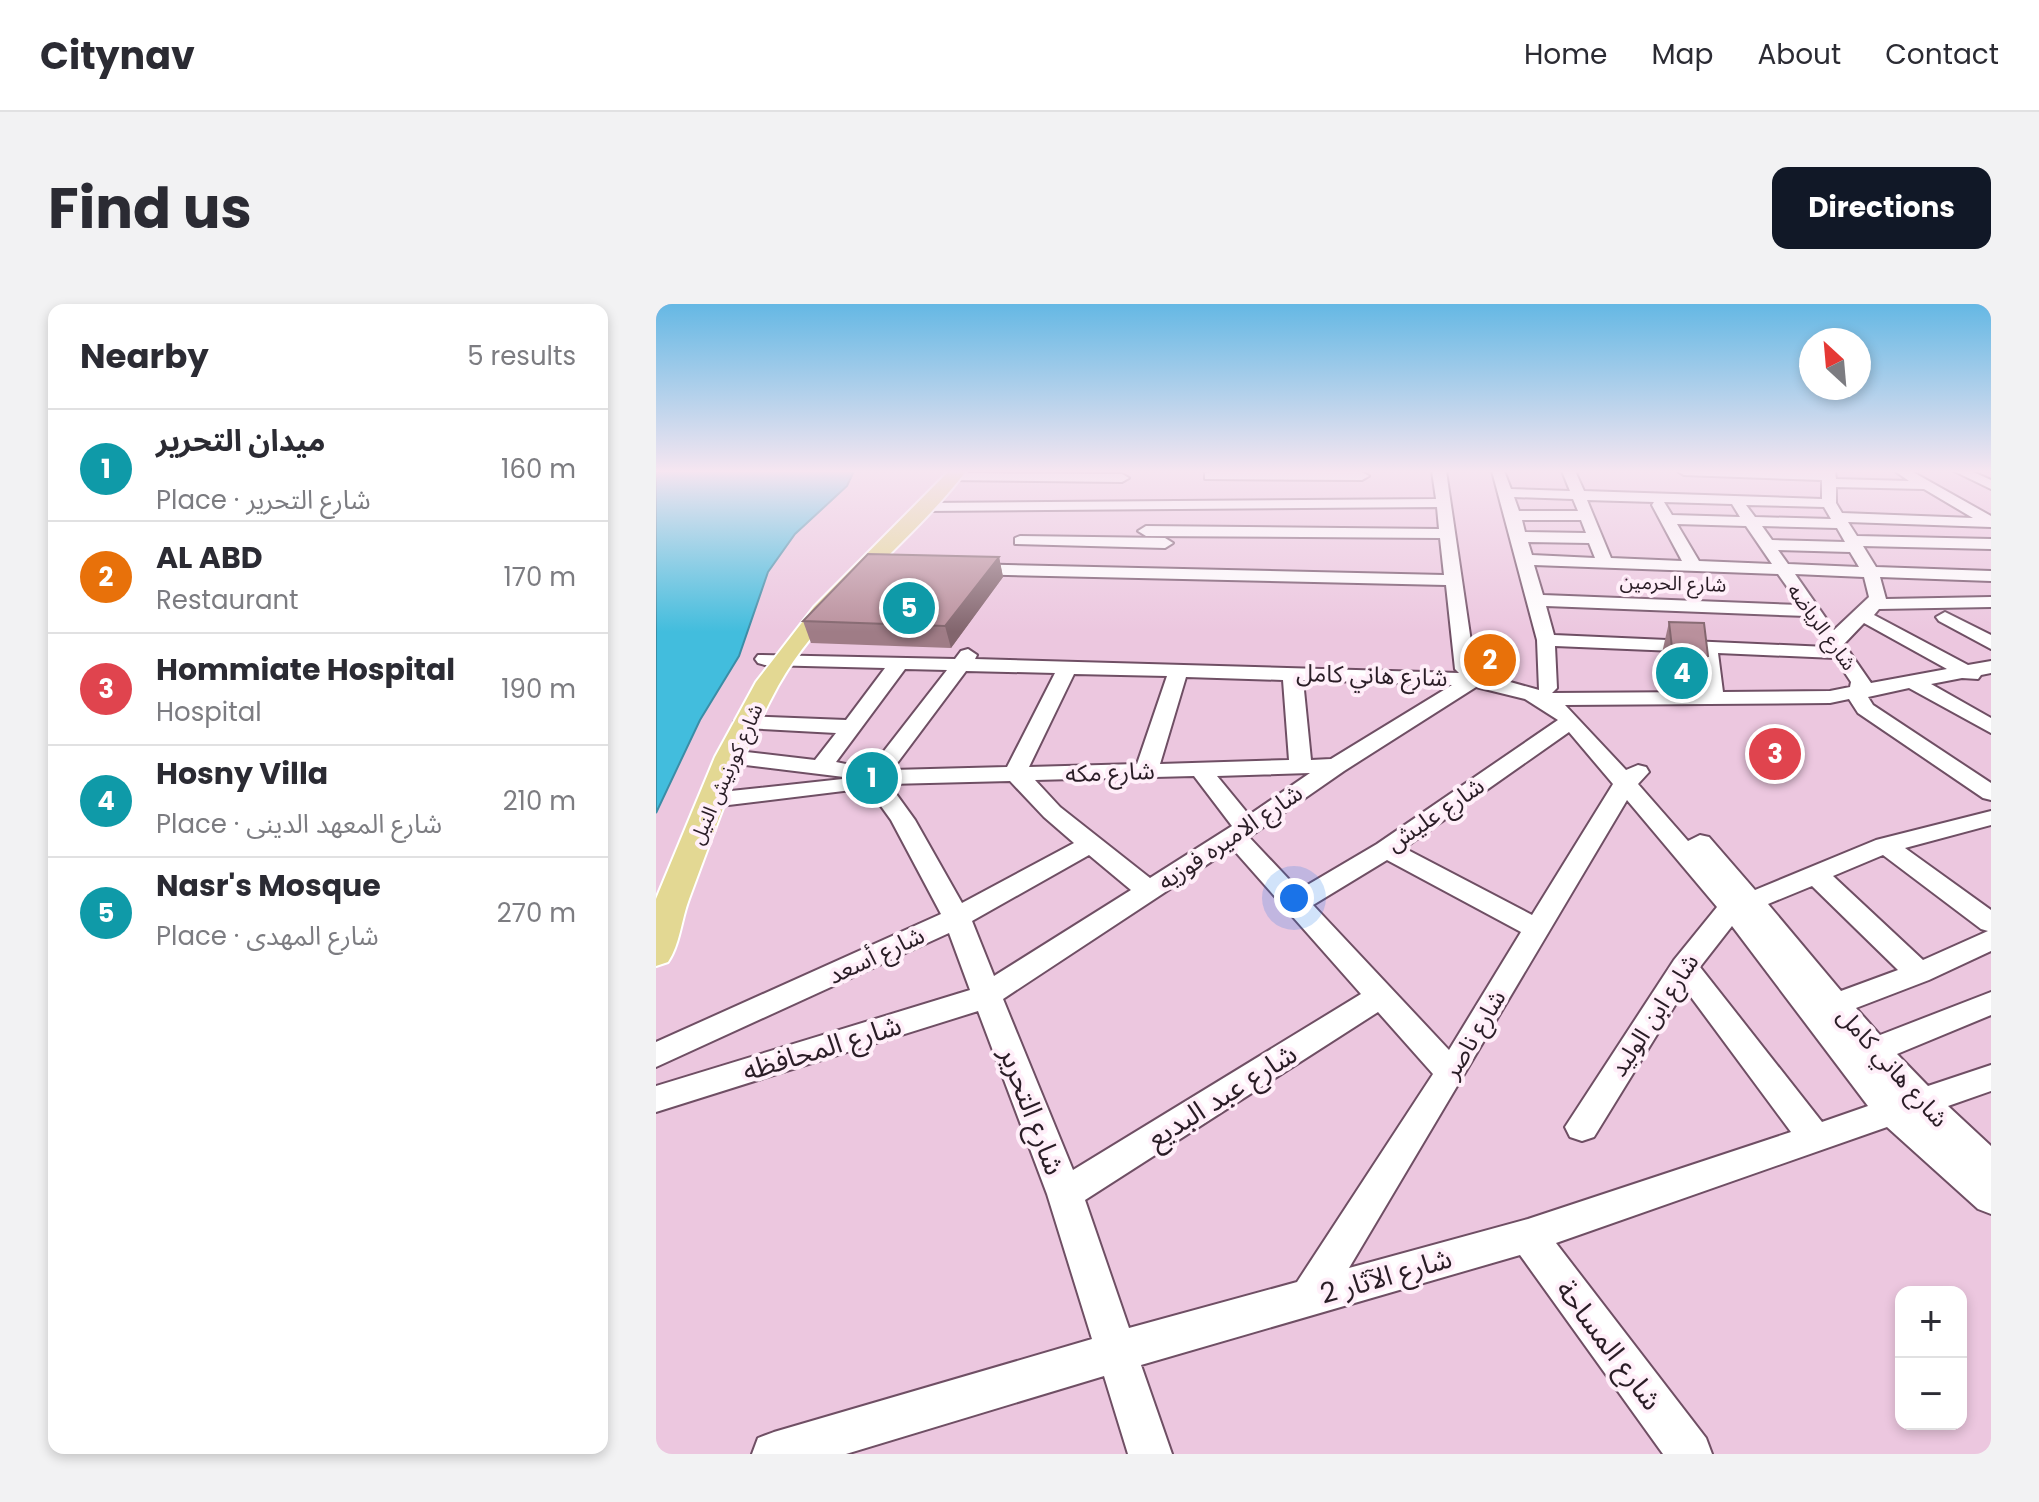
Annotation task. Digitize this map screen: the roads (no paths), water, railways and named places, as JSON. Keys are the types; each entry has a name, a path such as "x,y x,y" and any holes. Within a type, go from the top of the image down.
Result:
{"main road":[{"name":"شارع كورنيش النيل","path":"656,888 739,698 902,525"},
{"name":"شارع كورنيش النيل","path":"656,954 667,912 729,757 778,654 875,566 909,525"}],"street":[{"path":"1002,564 1032,525"},
{"path":"1055,571 1089,525"},
{"path":"1092,572 1123,525"},
{"path":"1129,525 1143,537 1198,542"},
{"path":"1191,573 1203,525"},
{"path":"1447,525 1469,675"},
{"path":"1515,525 1546,640 1557,702 1815,697 1859,693 1991,667"},
{"path":"1591,525 1596,538 1600,578"},
{"path":"1669,525 1693,565 1735,587 1780,569 1991,576"},
{"name":"شارع الرياضه","path":"1752,525 1861,682 1860,703 1865,709 1991,793"},
{"path":"1546,640 1708,647 1839,648 1846,625 1869,609 1878,597 1871,573 1845,525"},
{"path":"1956,525 1986,544"},
{"path":"1020,541 1111,542 1143,537 1198,542 1448,534"},
{"path":"1125,573 1143,537"},
{"path":"1518,537 1596,538"},
{"path":"1766,545 1986,544"},
{"path":"1524,560 1600,578 1660,585 1693,565"},
{"path":"945,568 1454,580"},
{"name":"شارع الحرمين","path":"1535,600 1600,578 1660,585 1735,587 1811,611"},
{"path":"1869,609 1991,602"},
{"path":"1869,609 1991,686"},
{"path":"1945,617 1991,643"},
{"path":"1708,647 1714,698"},
{"name":"شارع هاني كامل","path":"778,654 1469,675 1557,702 1632,777 1742,904 1908,1109 1991,1198"},
{"name":"شارع هاني كامل","path":"778,654 900,662 964,659 1068,666 1283,669"},
{"path":"729,757 873,778 964,659"},
{"path":"820,769 900,662"},
{"path":"1068,666 1016,766 1016,775 1052,812 1149,891"},
{"path":"1146,771 1179,669"},
{"path":"1283,669 1300,764"},
{"name":"شارع الاميره فوزيه","path":"987,995 1240,832 1469,675"},
{"path":"1914,683 1991,727"},
{"name":"شارع عليش","path":"1296,904 1386,849 1557,702"},
{"path":"745,722 853,727"},
{"name":"شارع مكه","path":"712,800 873,778 1300,764 1336,766"},
{"path":"1200,769 1240,832 1296,904 1451,1073"},
{"name":"شارع ناصر","path":"1310,1297 1632,777"},
{"name":"شارع التحرير","path":"873,778 903,820 957,918 1065,1194 1150,1454"},
{"path":"1742,904 1885,845 1991,818"},
{"name":"شارع أسعد","path":"656,1055 957,918 1090,844"},
{"path":"1885,845 1991,923"},
{"path":"1386,849 1537,929"},
{"path":"1815,874 1919,973"},
{"name":"شارع هاني كامل","path":"1742,904 1836,1004 1873,1051 1908,1109 1991,1167"},
{"name":"شارع ابن الوليد","path":"1582,1127 1684,967 1742,904"},
{"path":"1836,1004 1919,973 1991,940"},
{"path":"1684,967 1816,1140"},
{"name":"شارع المحافظه","path":"656,1099 959,1007 987,995"},
{"name":"شارع عبد البديع","path":"1065,1194 1379,997"},
{"path":"1873,1051 1991,1003"},
{"name":"شارع الآثار 2","path":"774,1454 838,1445 1116,1352 1528,1236 1908,1109 1991,1078"},
{"name":"شارع المساحة","path":"1528,1236 1690,1454"}],"water":[{"path":"656,525 805,525 768,572 739,656 700,720 656,813"}],"place":[{"name":"Nasr's Mosque","path":"909,608"},
{"name":"AL ABD","path":"1490,660"},
{"name":"Hosny Villa","path":"1682,673"},
{"name":"Hommiate Hospital","path":"1775,754"},
{"name":"ميدان التحرير","path":"872,778"}]}
